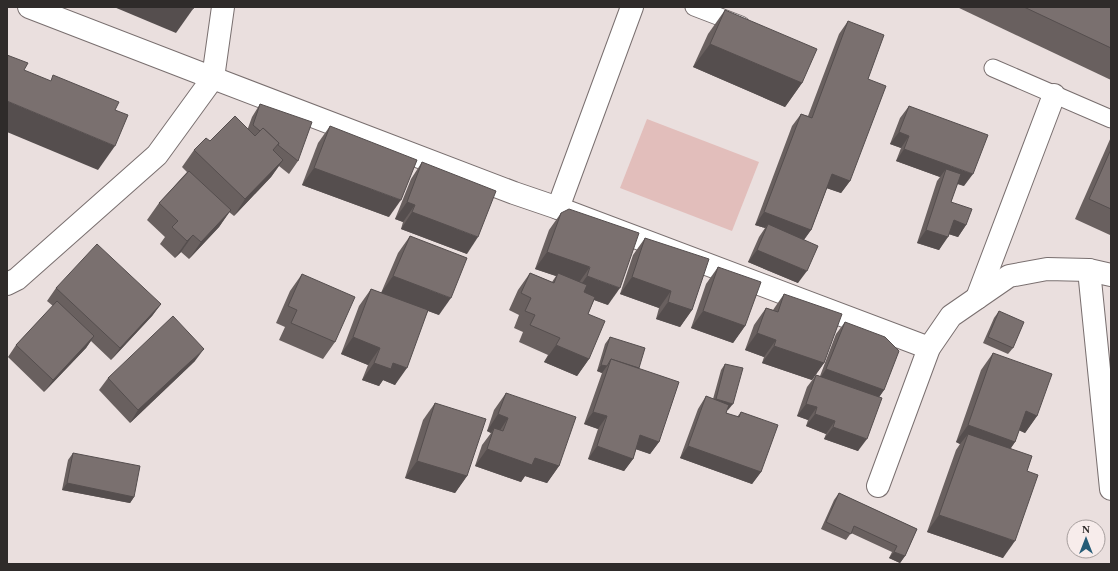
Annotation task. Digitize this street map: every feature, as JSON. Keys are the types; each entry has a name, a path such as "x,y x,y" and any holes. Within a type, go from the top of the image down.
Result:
{"street":[{"path":"29,7 514,193 558,208 929,348"},
{"path":"7,284 18,279 86,217 158,155 213,78 223,7"},
{"path":"558,208 632,7"},
{"path":"977,298 1054,95"},
{"path":"878,486 929,348 951,316 1009,276 1047,269 1089,270 1111,275"},
{"path":"1089,270 1111,489"}],"lane":[{"path":"694,7 756,31"},
{"path":"993,68 1111,119"}],"shaded area":[{"path":"647,119 759,162 732,231 620,188"}],"building":[{"path":"1024,7 1111,7 1111,48"},
{"path":"725,10 817,49 802,83 710,44"},
{"path":"848,21 884,35 868,79 886,86 850,181 832,174 811,230 764,212 801,114 812,118"},
{"path":"7,55 28,63 24,70 51,81 53,75 119,102 115,110 128,115 115,146 7,101"},
{"path":"260,104 312,122 298,161 278,145 279,143 263,128 260,131 253,125"},
{"path":"909,106 988,135 973,174 904,149 909,136 899,132"},
{"path":"235,116 255,136 263,128 279,143 273,150 283,160 245,199 194,150 206,138 210,141"},
{"path":"330,126 417,160 401,200 314,168"},
{"path":"1111,149 1111,209 1089,199"},
{"path":"422,162 496,191 478,237 412,212 415,205 407,202"},
{"path":"946,169 961,174 951,202 972,209 966,225 954,220 948,237 926,230"},
{"path":"189,171 231,210 201,242 193,235 187,241 172,227 178,221 159,203"},
{"path":"569,209 639,233 620,288 587,276 590,267 547,252 561,213"},
{"path":"768,224 818,246 807,271 757,250"},
{"path":"410,236 467,258 451,298 393,276"},
{"path":"645,238 709,259 692,310 668,302 671,291 632,277"},
{"path":"97,244 161,304 120,348 56,288"},
{"path":"718,267 761,282 745,326 703,311"},
{"path":"530,273 554,283 558,273 587,285 584,292 595,297 588,314 605,321 589,359 556,345 560,338 530,325 535,315 525,311 531,298 521,293"},
{"path":"302,274 355,297 335,342 291,323 297,310 288,306"},
{"path":"371,289 428,310 407,368 393,363 391,369 374,363 380,348 353,337"},
{"path":"784,294 842,314 824,363 774,346 776,340 757,333 766,308 778,312"},
{"path":"57,301 94,336 53,380 16,345"},
{"path":"999,311 1024,322 1013,348 988,337"},
{"path":"173,316 204,349 138,410 108,378"},
{"path":"845,322 885,337 899,351 884,390 826,369"},
{"path":"610,337 645,348 639,368 611,359 607,366 601,365"},
{"path":"993,353 1052,374 1037,416 1026,411 1015,442 968,425"},
{"path":"611,359 679,382 659,442 640,435 633,459 597,446 607,416 593,412"},
{"path":"725,364 743,368 733,404 716,399"},
{"path":"816,375 882,398 867,439 833,427 835,421 815,414 817,407 806,404"},
{"path":"506,393 576,417 559,466 535,458 532,465 487,449 494,428 503,431 508,418 498,414"},
{"path":"706,396 729,405 726,413 739,417 741,412 778,425 761,472 688,446"},
{"path":"435,403 486,419 467,476 417,461"},
{"path":"968,434 1032,456 1027,471 1038,475 1015,541 939,515"},
{"path":"73,453 140,466 134,497 67,483"},
{"path":"839,493 917,529 905,556 894,552 897,546 854,526 851,534 826,522"}]}
